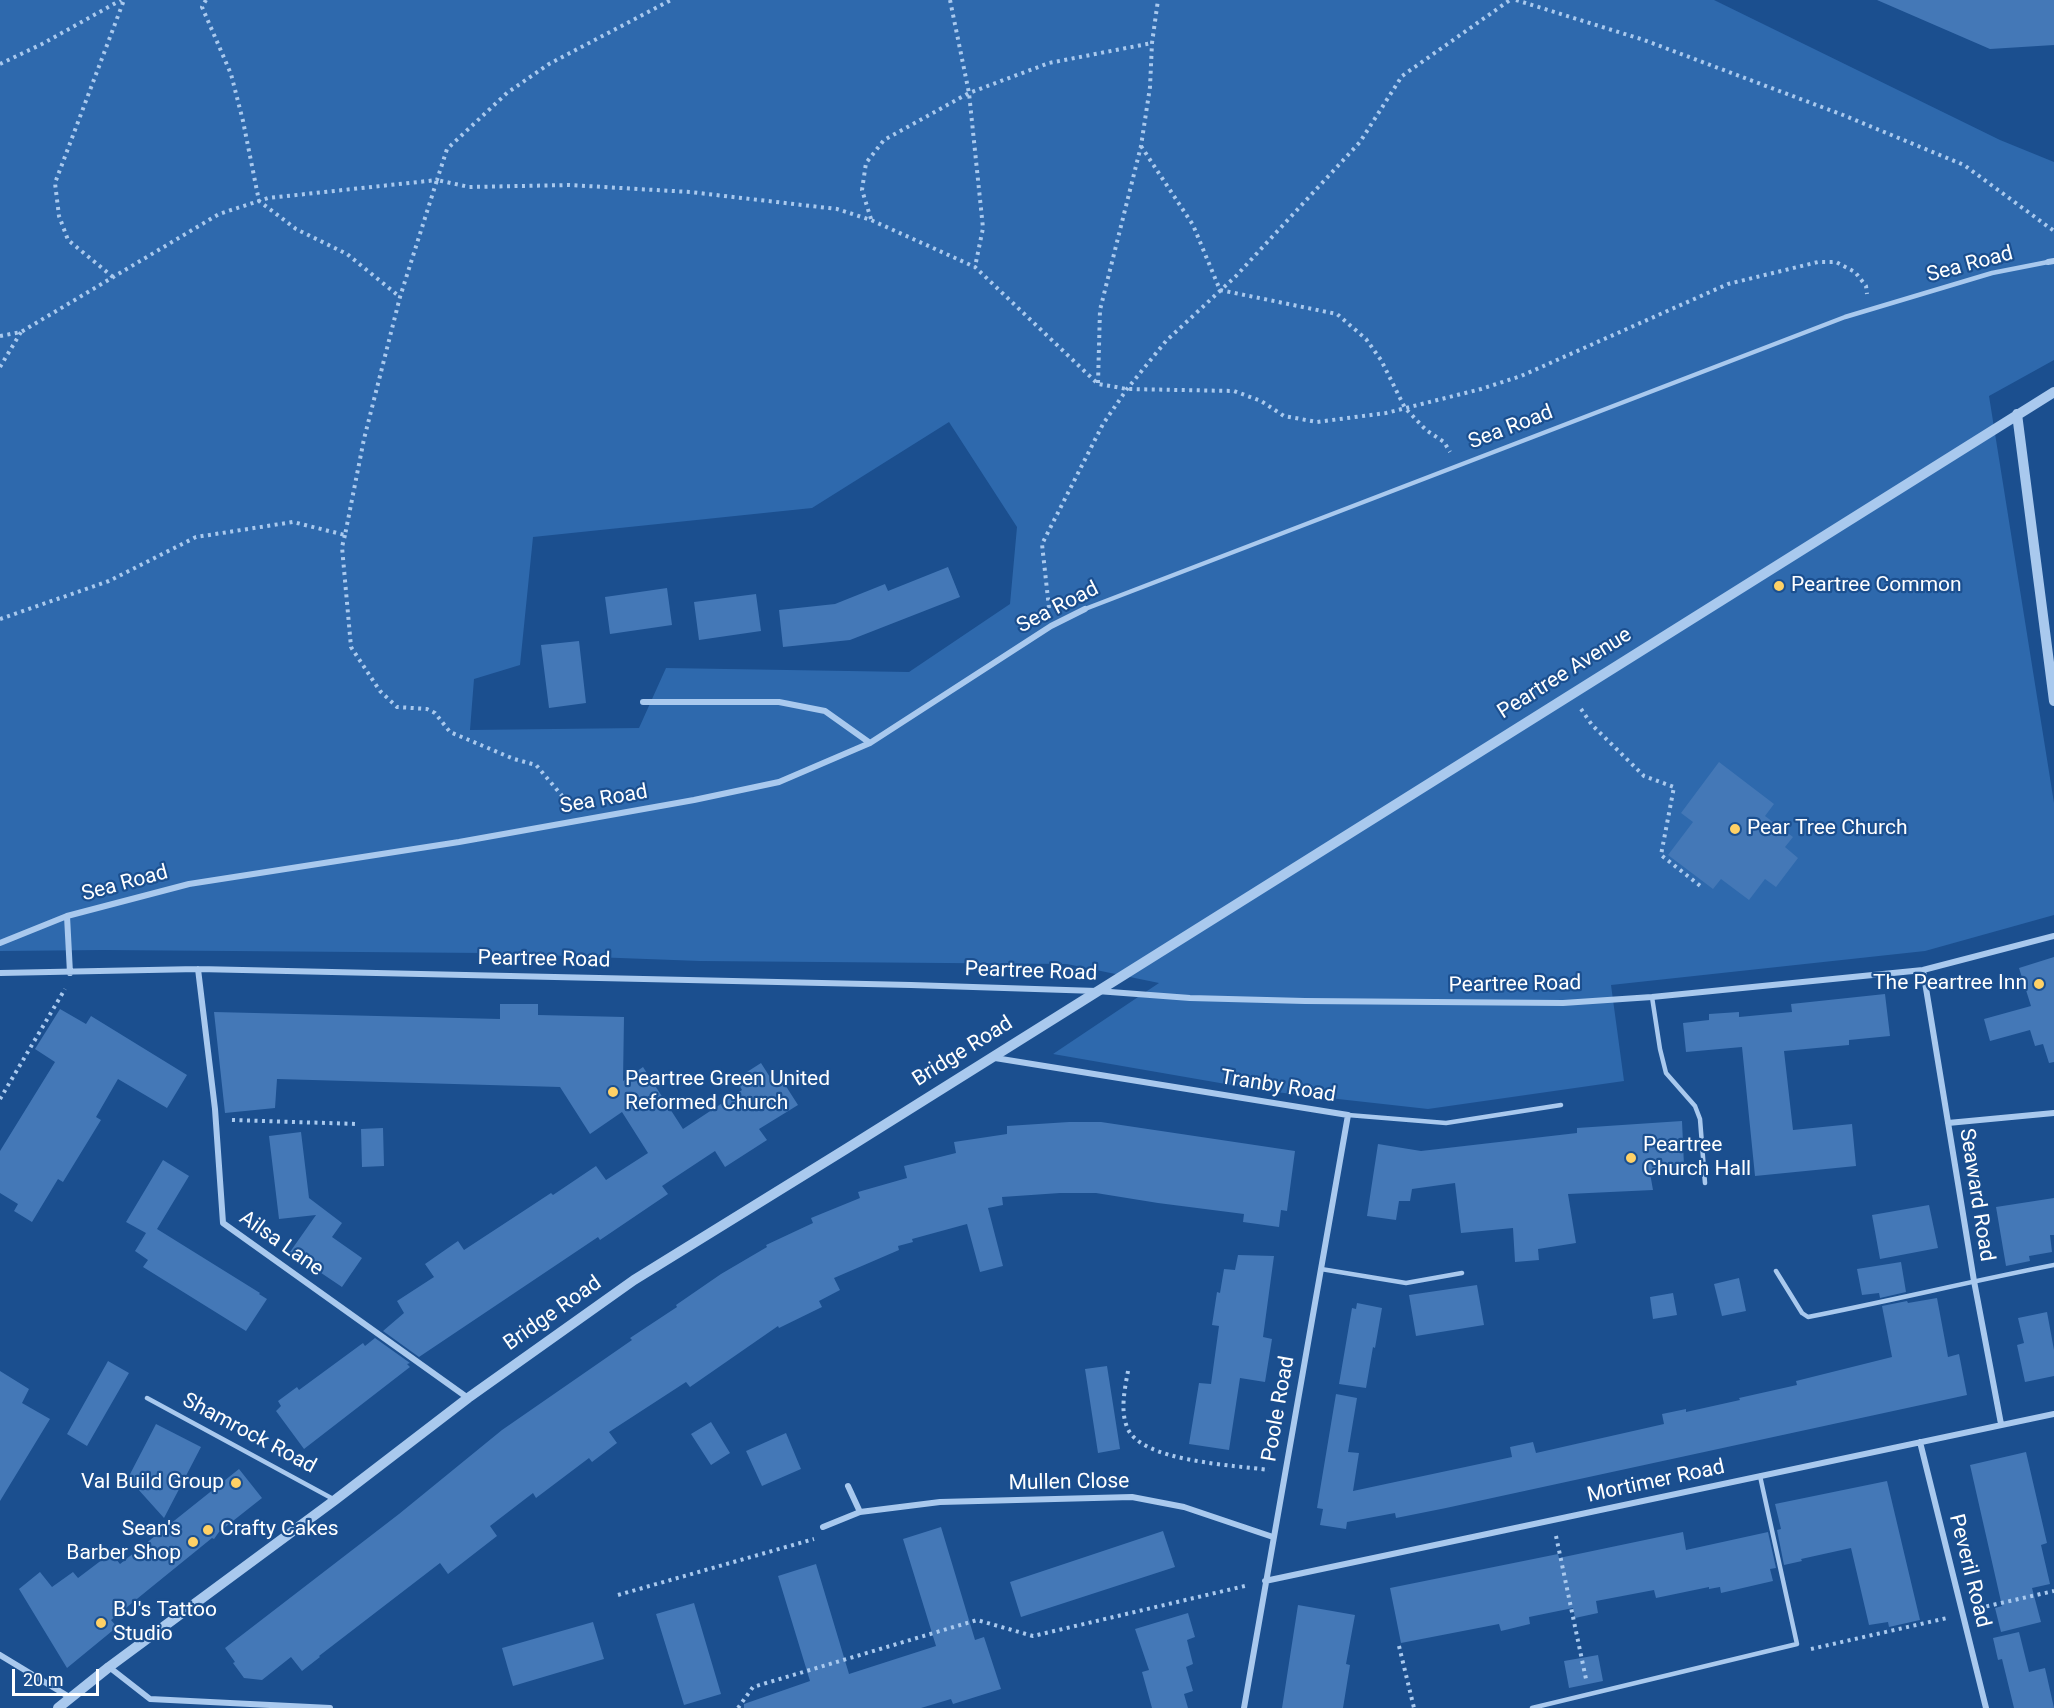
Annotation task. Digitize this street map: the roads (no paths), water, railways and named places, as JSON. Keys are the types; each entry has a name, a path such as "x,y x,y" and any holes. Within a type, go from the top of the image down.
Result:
{"street":[{"name":"Peartree Avenue","path":"1097,991 2054,392"},
{"path":"2017,414 2051,647 2054,700"},
{"name":"Sea Road","path":"0,943 66,916 189,884 459,842 694,800 779,782 870,743 1051,626 1085,609"},
{"path":"643,702 779,702 825,711 870,743"},
{"name":"Sea Road","path":"66,916 72,973"},
{"name":"Peartree Road","path":"0,973 198,969 910,984 1097,991 1190,998 1341,1002 1563,1003 1652,997 1923,970 2054,936"},
{"name":"Ailsa Lane","path":"198,969 216,1120 223,1223 468,1398"},
{"name":"Seaward Road","path":"1923,970 1974,1281 2001,1424"},
{"name":"Bridge Road","path":"58,1708 109,1667 335,1500 468,1398 634,1280 1097,991"},
{"name":"Tranby Road","path":"991,1057 1348,1115"},
{"path":"1948,1123 2054,1113"},
{"name":"Poole Road","path":"1244,1708 1348,1115"},
{"name":"Mortimer Road","path":"1265,1581 2054,1414"},
{"name":"Peveril Road","path":"1920,1442 1986,1708"},
{"path":"848,1486 860,1512"},
{"name":"Mullen Close","path":"824,1527 860,1512 940,1502 1132,1497 1184,1507 1273,1537"},
{"path":"0,1655 71,1698"},
{"path":"109,1667 150,1699 330,1708"}],"lane":[{"name":"Sea Road","path":"1085,609 1834,321 1992,273 2051,262"},
{"path":"1652,997 1666,1073 1695,1106 1700,1119 1705,1183"},
{"name":"Tranby Road","path":"1348,1115 1446,1123 1561,1105"},
{"path":"1776,1271 1802,1313 1808,1317 2054,1265"},
{"path":"1321,1269 1406,1283 1462,1273"},
{"name":"Shamrock Road","path":"147,1398 335,1500"},
{"path":"1532,1708 1797,1644 1760,1476"}],"place":[{"name":"Peartree Common","path":"1779,586"},
{"name":"Pear Tree Church","path":"1735,829"},
{"name":"The Peartree Inn","path":"2039,984"},
{"name":"Peartree Green United Reformed Church","path":"613,1092"},
{"name":"Peartree Church Hall","path":"1631,1158"},
{"name":"Val Build Group","path":"236,1483"},
{"name":"Crafty Cakes","path":"208,1530"},
{"name":"Sean's Barber Shop","path":"193,1542"},
{"name":"BJ's Tattoo Studio","path":"101,1623"}]}
